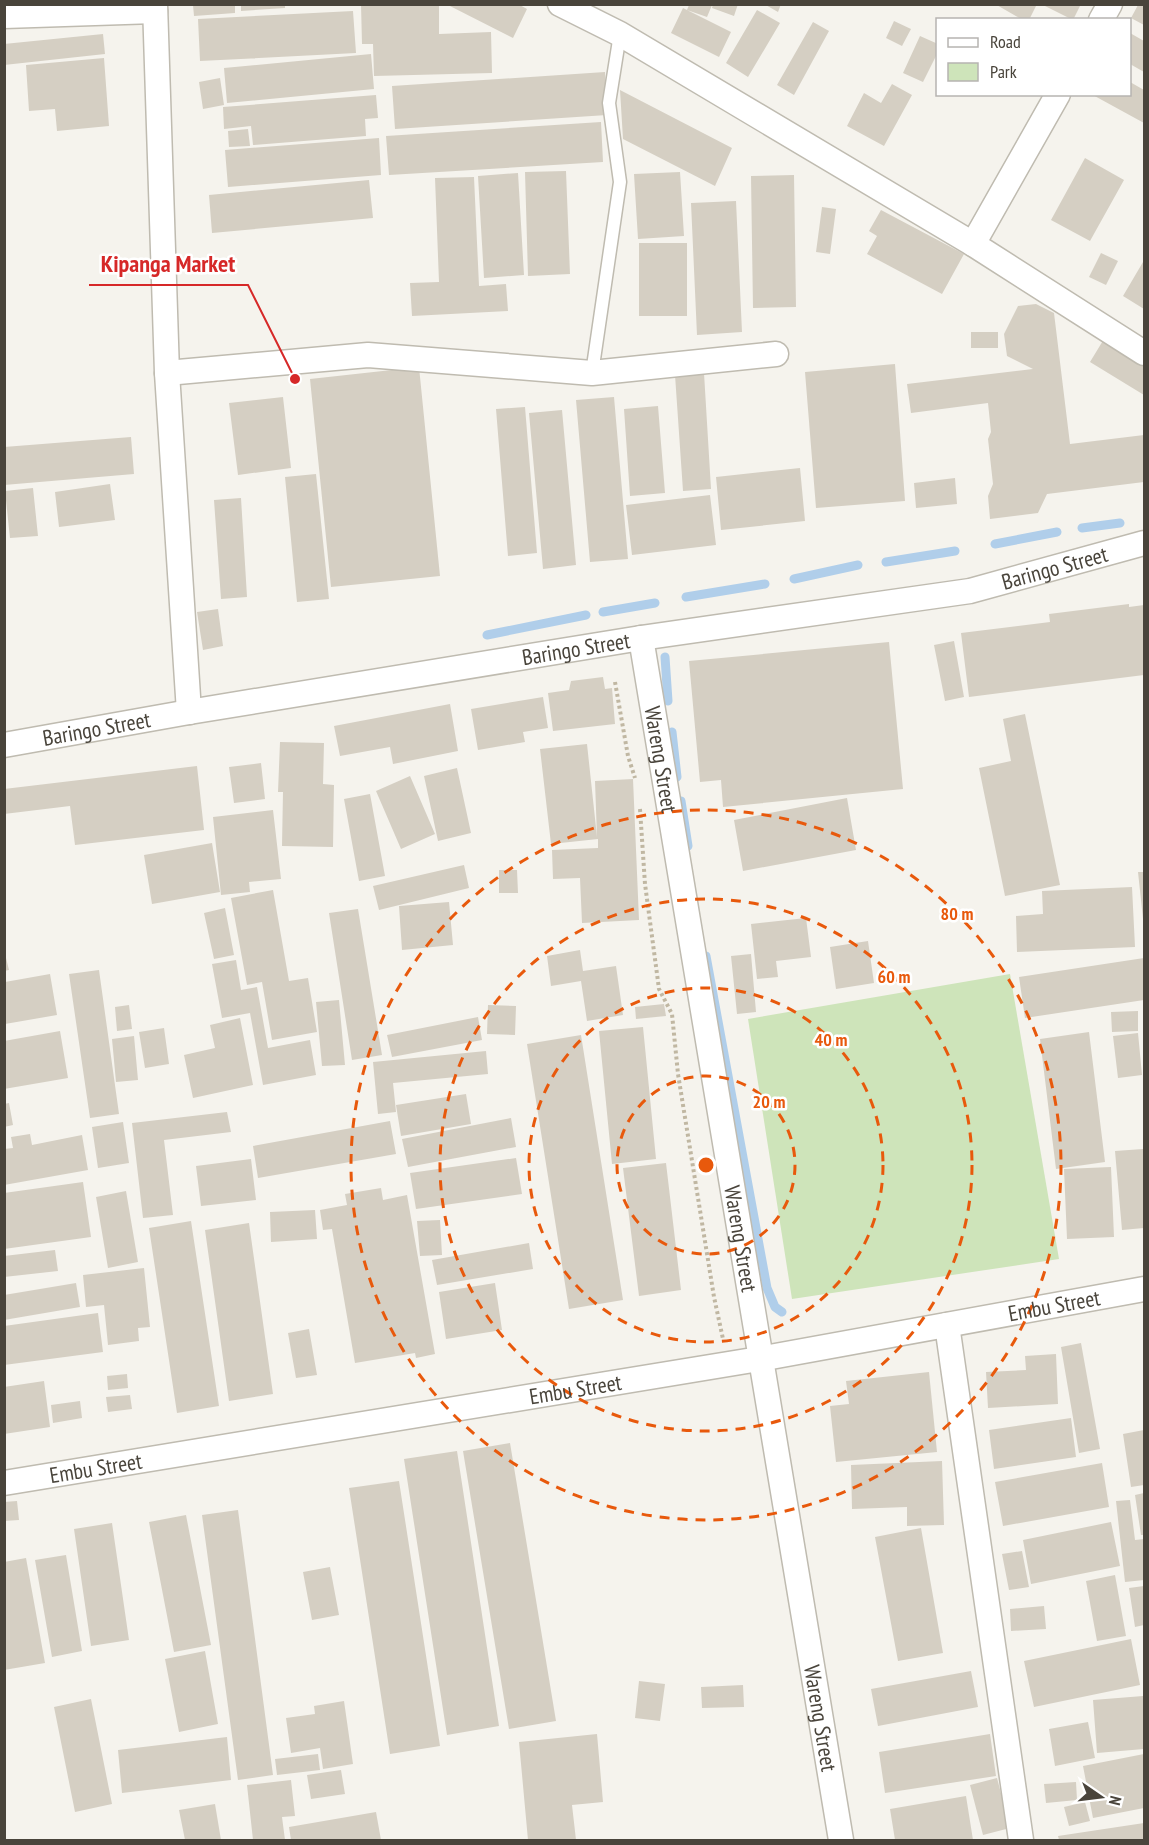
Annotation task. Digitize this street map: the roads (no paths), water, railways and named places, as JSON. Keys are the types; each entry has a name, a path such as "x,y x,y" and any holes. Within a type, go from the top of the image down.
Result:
{"street":[{"path":"560,4 620,34 973,244 1144,352"},
{"path":"1102,18 1110,4"},
{"path":"4,16 155,8 167,373 189,712"},
{"path":"973,244 1057,96"},
{"path":"167,373 368,355 592,373 776,354"},
{"name":"Baringo Street","path":"4,746 189,712 641,638 970,591 1144,543"},
{"name":"Wareng Street","path":"641,638 759,1359 841,1840"},
{"name":"Embu Street","path":"4,1483 759,1359 1144,1289"},
{"path":"947,1325 1022,1840"}],"lane":[{"path":"592,373 620,182 609,103 620,34"}],"waterway":[{"path":"1082,528 1120,523"},
{"path":"995,544 1057,532"},
{"path":"886,562 955,551"},
{"path":"794,579 858,565"},
{"path":"686,597 765,584"},
{"path":"603,612 655,603"},
{"path":"487,635 586,615"},
{"path":"665,657 668,701"},
{"path":"672,732 677,777"},
{"path":"681,801 688,846"},
{"path":"706,956 767,1288 775,1307 782,1312"}],"place":[{"name":"Kipanga Market","path":"295,379"}]}
